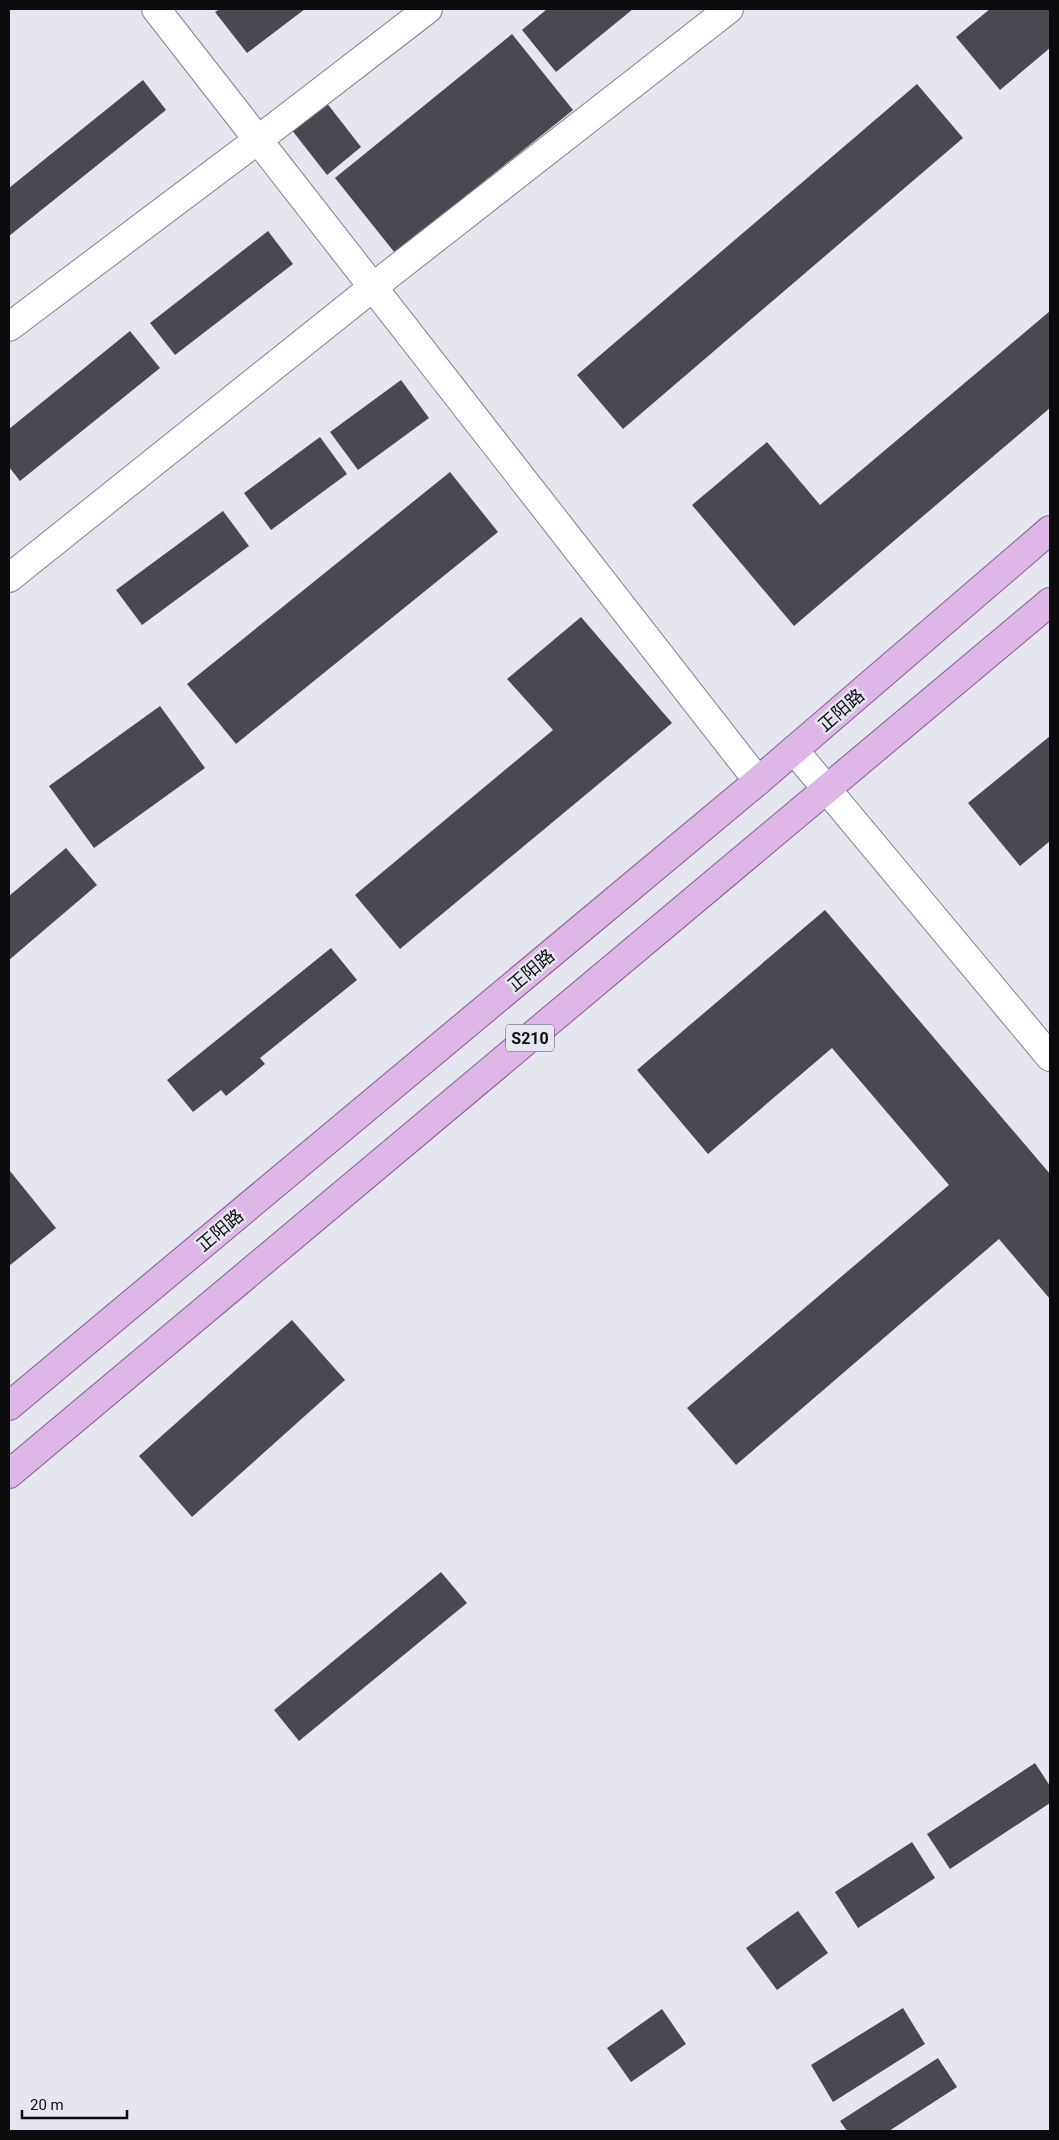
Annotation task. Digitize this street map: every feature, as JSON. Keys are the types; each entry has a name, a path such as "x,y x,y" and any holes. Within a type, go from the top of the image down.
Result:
{"main road":[{"name":"正阳路","path":"9,1406 758,781 1050,530"},
{"name":"S210","path":"9,1474 828,790 1050,602"}],"street":[{"path":"156,9 260,139 758,781"},
{"path":"9,327 260,139 428,9"},
{"path":"9,578 373,287 729,9"},
{"path":"794,750 1050,1057"}],"building":[{"path":"220,9 305,9 247,53 215,12"},
{"path":"547,9 633,9 556,72 522,30"},
{"path":"990,9 1050,9 1050,48 1000,90 956,37"},
{"path":"512,34 573,110 395,253 335,178"},
{"path":"143,80 166,110 9,236 9,188"},
{"path":"917,84 963,138 623,429 577,375"},
{"path":"326,102 361,147 327,175 291,129"},
{"path":"268,231 293,264 175,355 150,323"},
{"path":"1050,311 1050,408 794,626 692,505 767,442 820,505"},
{"path":"130,331 160,368 20,481 9,467 9,429"},
{"path":"401,380 429,418 358,470 330,432"},
{"path":"320,437 347,474 271,530 244,493"},
{"path":"450,472 498,532 236,744 187,684"},
{"path":"223,511 249,546 142,625 116,590"},
{"path":"581,617 672,723 400,949 355,895 553,730 507,679"},
{"path":"160,706 205,768 94,848 49,786"},
{"path":"1050,736 1050,841 1020,866 968,803"},
{"path":"66,848 97,885 9,960 9,896"},
{"path":"825,910 1050,1174 1050,1299 999,1239 736,1465 687,1408 949,1185 832,1048 708,1154 637,1070"},
{"path":"331,948 357,980 260,1058 265,1064 226,1096 221,1090 193,1112 167,1080"},
{"path":"9,1172 56,1228 9,1266"},
{"path":"292,1320 345,1380 192,1517 139,1456"},
{"path":"441,1572 467,1603 299,1741 274,1710"},
{"path":"1035,1763 1050,1786 1050,1803 950,1869 927,1834"},
{"path":"912,1842 935,1878 858,1928 835,1892"},
{"path":"798,1911 828,1953 777,1990 746,1948"},
{"path":"903,2008 925,2044 833,2102 811,2065"},
{"path":"662,2009 686,2044 631,2082 607,2048"},
{"path":"938,2058 957,2087 889,2131 847,2131 840,2121"}]}
